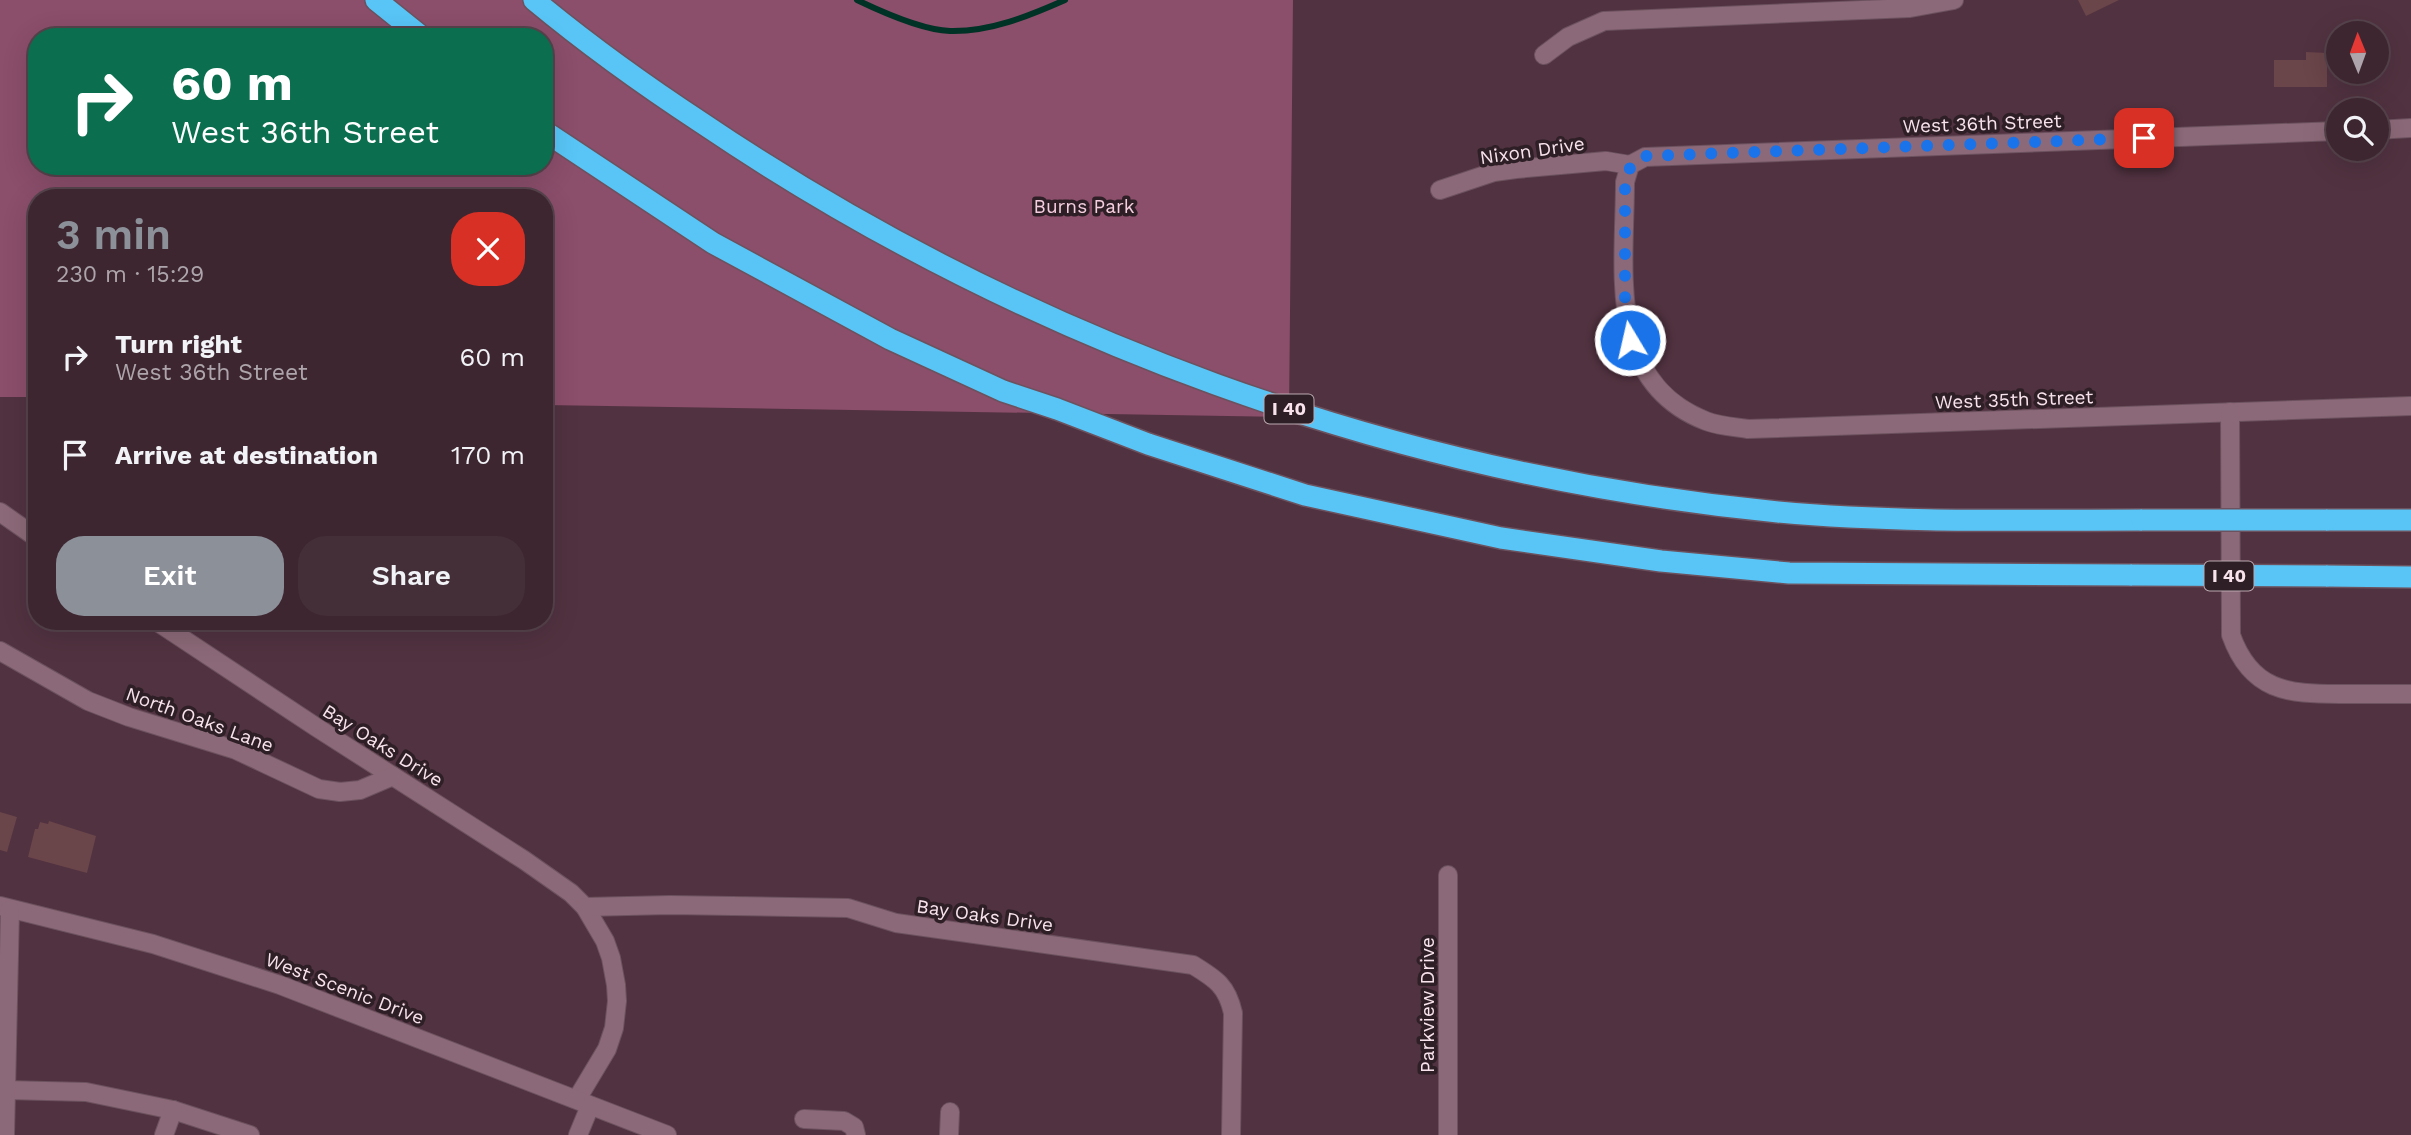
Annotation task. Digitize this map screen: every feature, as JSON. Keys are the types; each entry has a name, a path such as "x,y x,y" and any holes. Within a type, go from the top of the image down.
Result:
{"highway":[{"path":"376,0 411,28"},
{"name":"I 40","path":"534,0 658,94 748,154 818,198 907,248 1069,326 1153,361 1279,406 1382,437 1490,464 1602,487 1775,512 1862,519 2411,520"},
{"name":"I 40","path":"553,137 713,243 890,340 1003,391 1149,444 1305,495 1500,538 1661,561 1789,573 2411,577"}],"street":[{"path":"1544,55 1568,37 1604,21 1910,8 1954,0"},
{"path":"2389,129 2411,128"},
{"name":"West 36th Street","path":"1630,165 1645,156 2326,131"},
{"name":"Nixon Drive","path":"1440,190 1494,172 1516,169 1606,161 1630,165"},
{"name":"West 35th Street","path":"1630,165 1625,182 1625,314 1630,340 1652,381 1670,401 1684,411 1709,422 1748,429 2411,406"},
{"path":"2230,412 2231,635 2238,653 2253,673 2267,684 2285,691 2311,694 2411,694"},
{"path":"0,513 28,532"},
{"name":"Bay Oaks Drive","path":"170,630 524,860 571,893 585,907 605,941 611,958 617,1001 614,1028 583,1103 578,1135"},
{"name":"North Oaks Lane","path":"0,651 88,701 129,717 236,750 319,789 340,792 360,790 393,776"},
{"name":"Parkview Drive","path":"1448,875 1448,1135"},
{"name":"Bay Oaks Drive","path":"585,907 670,905 848,908 896,923 1193,965 1217,979 1230,1000 1233,1013 1231,1135"},
{"path":"5,907 5,1135"},
{"name":"West Scenic Drive","path":"5,907 153,944 280,985 667,1135"},
{"path":"6,1090 86,1091 173,1110 250,1135"},
{"path":"164,1135 173,1110"},
{"path":"949,1135 950,1112"},
{"path":"804,1119 844,1121 854,1127 856,1135"}],"green space":[{"name":"Burns Park","path":"0,0 1293,0 1289,417 553,405 553,189 28,189 28,397 0,397"}],"building":[{"path":"2078,0 2119,0 2086,16"},
{"path":"2306,52 2326,53 2327,87 2274,87 2274,60 2306,60"},
{"path":"0,812 17,817 7,852 0,850"},
{"path":"49,821 96,836 87,873 28,857 35,829 38,829 40,822 48,824"}],"waterway":[{"path":"857,0 915,24 950,31 994,26 1065,0"}],"route":[{"path":"1630,340 1625,314 1625,182 1630,165 1645,156 2144,138"}]}
